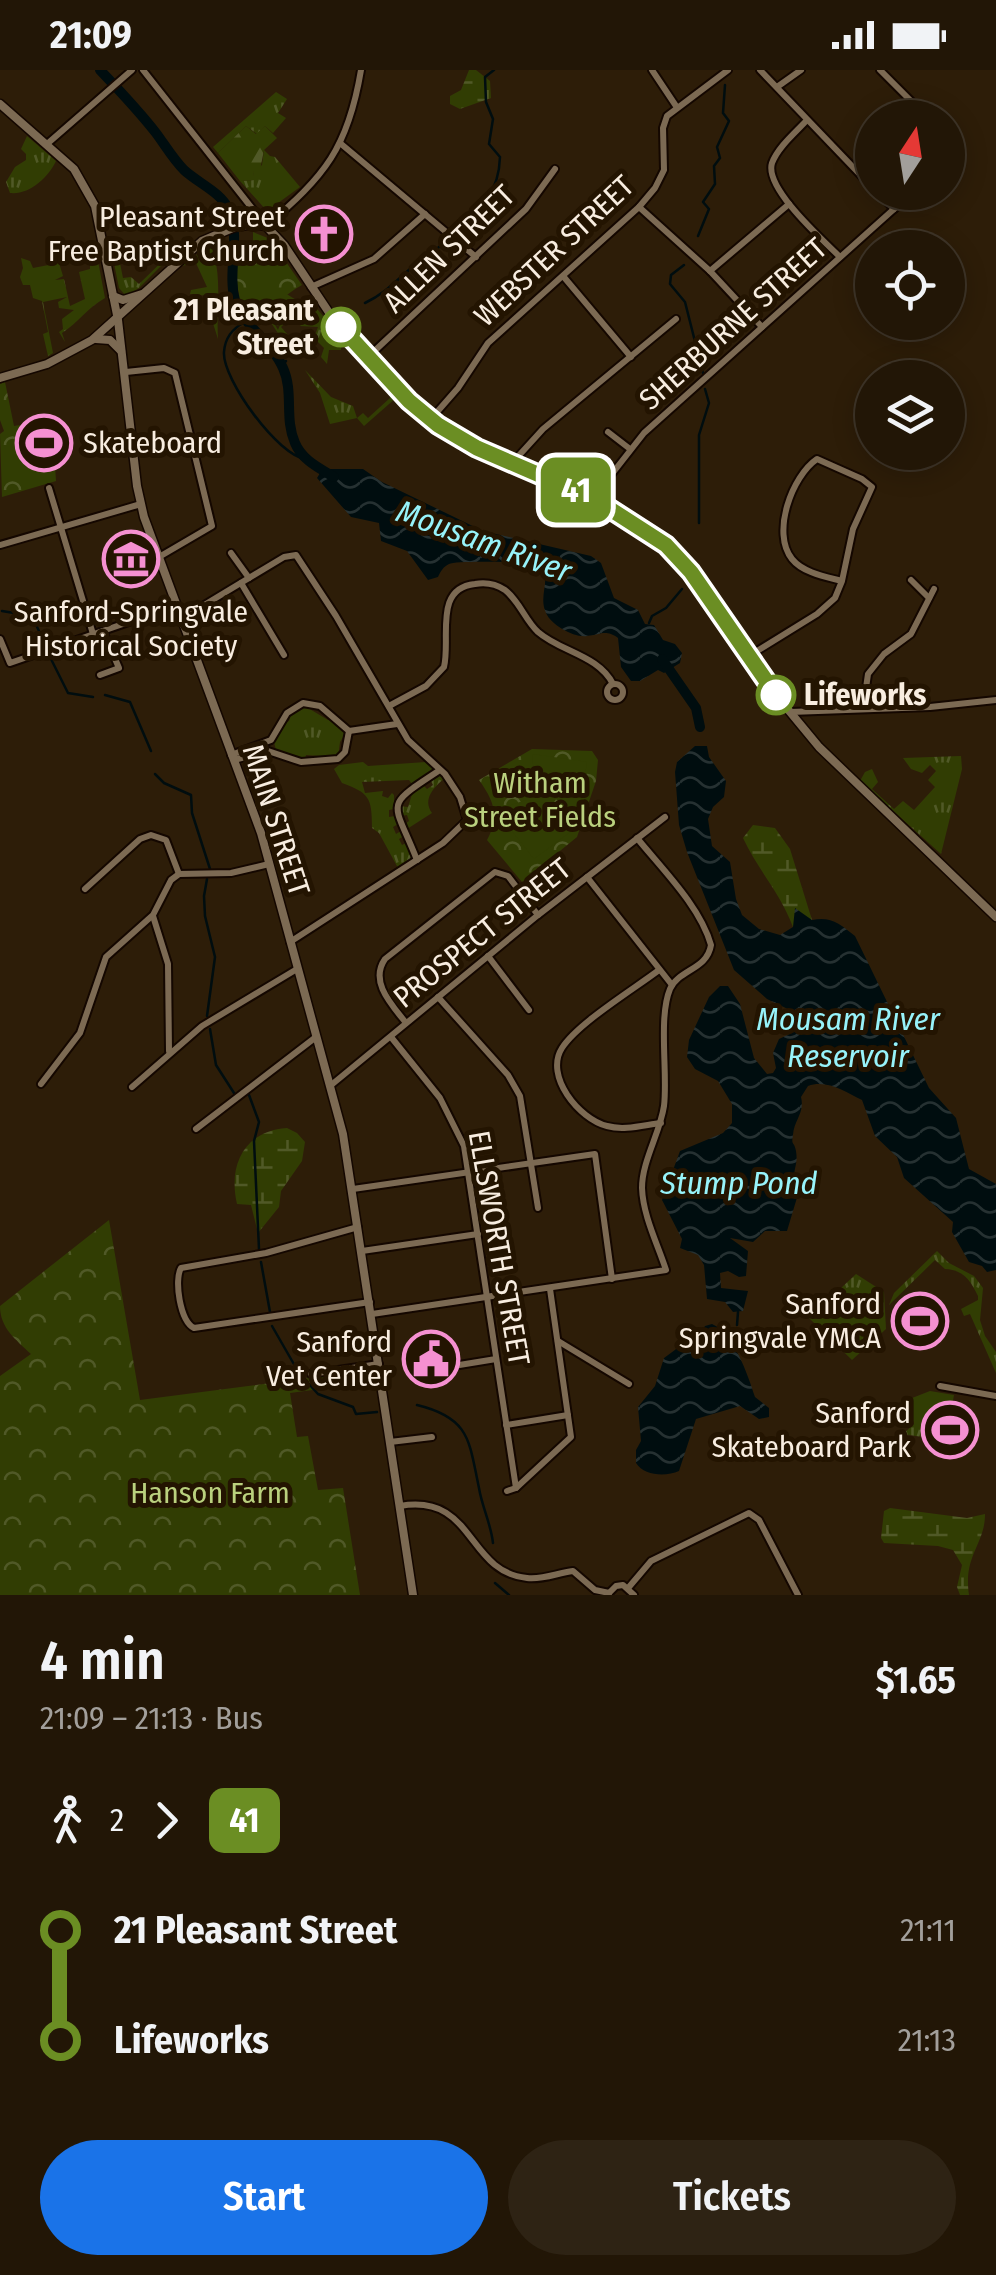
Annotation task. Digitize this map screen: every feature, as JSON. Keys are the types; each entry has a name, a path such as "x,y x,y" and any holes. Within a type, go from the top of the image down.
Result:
{"main road":[{"name":"MAIN STREET","path":"1,108 48,144 74,170 92,198 124,357 141,504 269,864 330,1086 353,1188 413,1595"},
{"path":"0,378 46,364 92,340 118,320 186,252 218,233 246,225 266,226 284,245 334,320 430,420 470,444 593,498 648,532 680,558 790,712 848,778 996,916"},
{"path":"113,296 130,300 146,292"},
{"path":"92,340 104,338 115,342 124,357"}],"street":[{"path":"48,144 132,70"},
{"path":"143,70 266,226 314,184 340,144 361,70"},
{"path":"652,70 676,106 728,70"},
{"path":"760,70 855,169"},
{"path":"776,86 801,70"},
{"path":"880,70 910,100"},
{"name":"WEBSTER STREET","path":"430,420 488,343 639,207 664,172 663,125 676,106"},
{"path":"807,120 779,151 772,164 772,179 789,204 840,258"},
{"path":"340,144 476,257"},
{"name":"ALLEN STREET","path":"368,357 536,198 555,169"},
{"path":"710,271 789,204"},
{"path":"639,207 710,271 762,326"},
{"name":"SHERBURNE STREET","path":"593,498 630,449 893,210"},
{"path":"310,287 374,259 425,214"},
{"path":"563,276 631,357"},
{"path":"513,462 543,429 676,318"},
{"path":"126,372 173,370 212,526 158,558"},
{"path":"608,432 630,449"},
{"path":"749,656 827,607 842,582 854,530 871,485 824,461 814,460 800,478 789,503 785,544 800,566 842,582"},
{"path":"49,488 92,634"},
{"path":"0,545 141,504"},
{"path":"231,552 284,655"},
{"path":"180,619 293,554 326,600 414,748 440,770 466,807 468,816 464,824 417,860 290,942"},
{"path":"911,580 929,598"},
{"path":"390,706 439,674 446,661 448,604 459,589 470,584 500,587 518,603 539,633 601,668 613,684"},
{"path":"864,709 868,674 884,654 911,634 934,589"},
{"path":"0,639 10,663 175,606"},
{"path":"100,675 118,668 104,630"},
{"path":"790,712 996,700"},
{"path":"232,757 272,740 286,713 308,702 334,715 349,730"},
{"path":"349,730 398,724"},
{"path":"232,757 275,752 301,762 338,759 345,752 349,730"},
{"path":"272,740 275,752"},
{"path":"417,860 398,815 398,802 405,791 440,770"},
{"name":"PROSPECT STREET","path":"330,1086 538,915 665,817"},
{"path":"85,889 140,839 151,835 166,840 180,874"},
{"path":"372,1314 666,1270 642,1192 644,1171 665,1099 663,1053 672,986 705,960 710,941 682,894 637,838"},
{"path":"42,1084 80,1032 106,957 153,915 162,894 180,874 222,874 269,864"},
{"path":"406,1023 386,996 379,976 380,965 392,953 495,872 508,876 538,915"},
{"path":"587,877 672,986"},
{"path":"153,915 168,964 169,1052"},
{"path":"488,956 529,1010"},
{"path":"132,1086 215,1018 297,969"},
{"path":"660,970 568,1040 557,1060 562,1084 593,1121 620,1128 661,1123"},
{"path":"438,997 515,1086 523,1106 538,1208"},
{"name":"ELLSWORTH STREET","path":"390,1036 444,1104 462,1137 516,1488"},
{"path":"196,1129 316,1038"},
{"path":"353,1188 595,1154 612,1279"},
{"path":"359,1226 266,1253 178,1270 185,1321 197,1328 370,1302"},
{"path":"362,1252 478,1234"},
{"path":"507,1491 516,1488 571,1435 550,1289"},
{"path":"558,1341 629,1384"},
{"path":"441,1368 496,1360"},
{"path":"311,1374 379,1364"},
{"path":"940,1386 996,1396"},
{"path":"506,1425 568,1415"},
{"path":"390,1442 432,1437"},
{"path":"400,1506 423,1502 440,1507 504,1572 536,1578 573,1571 595,1590 609,1594 620,1585 632,1591 651,1562 750,1513 759,1520 798,1595"}],"green space":[{"path":"469,70 476,70 490,81 491,98 460,109 450,104 450,96 461,90"},
{"path":"276,92 287,99 278,113 286,118 273,133 265,126 257,134 246,126 218,153 213,147"},
{"path":"246,126 256,134 265,126 277,138 264,150 260,170 253,172 255,180 240,181 218,153"},
{"path":"27,136 56,161 37,184 10,193 6,182 15,167 26,160 21,149"},
{"path":"264,150 275,157 300,187 267,211 240,181 254,180 253,172 262,165"},
{"path":"253,232 270,239 302,285 251,315 241,305 233,263 240,261 240,248 253,240"},
{"path":"119,237 115,239 123,278 131,277 139,284 175,249 173,245 179,248 126,296 119,288 109,238"},
{"path":"211,245 218,280 218,339 209,296 190,294 191,290 207,287 196,263 181,266"},
{"path":"21,258 30,261 33,268 59,263 63,276 55,280 64,279 70,306 85,299 79,272 98,261 105,298 62,333 65,342 59,332 63,329 62,319 74,310 59,308 58,302 67,297 43,302 53,353 48,356 42,301 33,298 30,285 23,285"},
{"path":"285,293 301,303 301,308 289,307 288,320 280,324 286,322 281,327 294,342 300,337 306,344 293,356 264,312 278,330 280,325 269,311"},
{"path":"317,309 342,338 341,350 329,350 327,364 321,357 324,348 316,340 308,343 301,336 315,335 318,327 300,326"},
{"path":"305,370 331,397 353,406 357,418 330,424 320,393"},
{"path":"5,382 14,426 52,420 56,481 2,497 0,434 4,431 0,420 0,384"},
{"path":"391,391 397,397 364,426 357,418 363,413 368,418 390,398"},
{"path":"309,704 308,708 328,720 332,716 347,731 340,742 338,757 306,755 305,760 276,750 274,742 281,725 289,721 292,711"},
{"name":"Witham Street Fields","path":"532,749 592,751 598,760 596,781 577,837 522,882 487,840 493,809 479,780"},
{"path":"533,754 587,762 580,810 545,791 535,775"},
{"path":"961,756 962,769 941,854 860,781 872,769 878,782 872,789 894,809 903,801 914,810 935,787 928,780 936,771 930,765 922,773 911,769 903,758"},
{"path":"363,762 368,766 426,762 433,768 412,784 409,780 362,782 365,793 383,791 382,796 388,798 394,795 394,809 389,810 389,817 395,816 396,834 401,831 404,836 399,839 412,854 398,868 379,833 372,828 367,798 342,783 334,769"},
{"path":"438,775 445,778 429,798 432,813 407,829 405,824 409,821 407,815 401,816 400,806 408,807 413,791 423,785 427,789 433,785 430,779"},
{"path":"526,800 555,804 578,820 577,827 534,859 501,817 511,805"},
{"path":"753,825 775,828 790,849 812,920 793,927 743,838"},
{"path":"287,1128 305,1142 302,1161 281,1191 279,1207 258,1233 251,1205 237,1204 238,1164 250,1143"},
{"name":"Hanson Farm","path":"109,1220 140,1400 378,1369 379,1381 290,1393 297,1437 308,1436 318,1490 343,1488 360,1595 0,1595 0,1376 31,1354 6,1327 0,1306"},
{"path":"937,1251 949,1263 974,1276 983,1288 980,1320 996,1352 996,1373 970,1314 964,1316 961,1309 978,1300 962,1274 945,1269 935,1260 889,1305 894,1293"},
{"path":"856,1274 884,1292 886,1329 852,1360 809,1318"},
{"path":"930,1391 954,1395 952,1406 940,1404 942,1440 903,1434 914,1424 907,1400"},
{"name":"Sanford Skateboard Park","path":"939,1404 962,1407 959,1440 942,1440"},
{"path":"890,1508 967,1518 985,1514 969,1570 969,1595 960,1595 957,1587 962,1565 953,1550 884,1543 884,1511"}],"water":[{"path":"331,469 363,469 483,531 591,556 601,563 614,598 638,610 645,624 654,625 663,640 675,644 682,653 680,663 664,673 658,670 640,681 631,681 621,667 618,638 606,633 576,635 549,618 543,600 542,565 455,563 428,580 407,551 381,541 379,523 351,517 317,478"},
{"name":"Mousam River Reservoir","path":"695,746 707,746 709,757 726,781 724,797 713,807 708,819 712,846 730,862 742,915 759,929 780,935 793,927 795,908 812,920 835,922 855,936 929,1088 956,1118 969,1169 996,1184 996,1270 987,1272 969,1262 952,1232 953,1222 904,1178 897,1157 875,1136 862,1100 836,1087 815,1084 808,1086 801,1097 802,1108 794,1130 799,1191 787,1231 765,1231 753,1242 730,1238 748,1251 746,1276 720,1273 721,1288 748,1291 743,1311 733,1312 725,1302 707,1299 704,1265 698,1255 680,1248 682,1239 662,1200 680,1151 723,1133 732,1123 732,1104 718,1081 695,1069 687,1057 689,1040 709,997 720,986 728,986 740,1004 754,1058 767,1074 773,1073 773,1053 779,1039 796,1031 796,1013 767,999 734,970 687,852 679,825 675,772 677,762"},
{"path":"712,1324 733,1345 755,1397 769,1408 769,1417 759,1419 740,1406 696,1419 679,1471 662,1475 644,1471 636,1463 641,1441 638,1407 655,1386 664,1358 683,1344 694,1345 705,1326"}],"waterway":[{"name":"Mousam River","path":"100,70 180,166 215,193 229,210 234,232 233,290 238,309 283,368 290,424 298,449 334,477"},
{"path":"454,230 481,207 499,169 500,157 489,144 493,119 486,102 485,77 494,70"},
{"path":"698,236 709,209 703,202 715,184 714,166 720,158 717,147 729,121 723,113 725,85"},
{"path":"365,303 447,239"},
{"path":"684,265 671,275 670,284 685,302 703,373"},
{"path":"245,322 230,334 225,347 232,380 268,431 295,455 306,459"},
{"name":"Mousam River","path":"282,365 286,361"},
{"path":"699,523 699,435 709,403 705,389"},
{"path":"649,623 682,589"},
{"path":"2,611 32,616 45,644"},
{"path":"49,655 68,693 93,697"},
{"name":"Mousam River","path":"662,659 696,708 700,727"},
{"path":"105,695 130,702 151,751"},
{"path":"155,774 164,783 191,795 192,813 210,869"},
{"path":"207,879 205,916 215,957 207,1016"},
{"path":"210,1029 216,1065 234,1093"},
{"path":"249,1095 259,1122 254,1141 259,1249"},
{"path":"261,1262 270,1312"},
{"path":"737,1325 738,1312"},
{"path":"272,1326 299,1373 318,1394 353,1407 356,1414 377,1412"},
{"path":"732,1339 736,1330"},
{"path":"417,1405 448,1417 464,1434 493,1543"},
{"path":"495,1583 509,1595"}],"bus line":[{"name":"41","path":"341,327 430,420 477,448 593,498 666,545 691,572 776,695"}],"place":[{"name":"Pleasant Street Free Baptist Church","path":"324,234"},
{"name":"21 Pleasant Street","path":"341,327"},
{"name":"Skateboard","path":"44,443"},
{"name":"Sanford-Springvale Historical Society","path":"131,559"},
{"name":"Lifeworks","path":"776,695"},
{"name":"Sanford Springvale YMCA","path":"920,1321"},
{"name":"Sanford Vet Center","path":"431,1359"},
{"name":"Sanford Skateboard Park","path":"950,1430"}],"water label":[{"name":"Stump Pond","path":"739,1183"}]}
